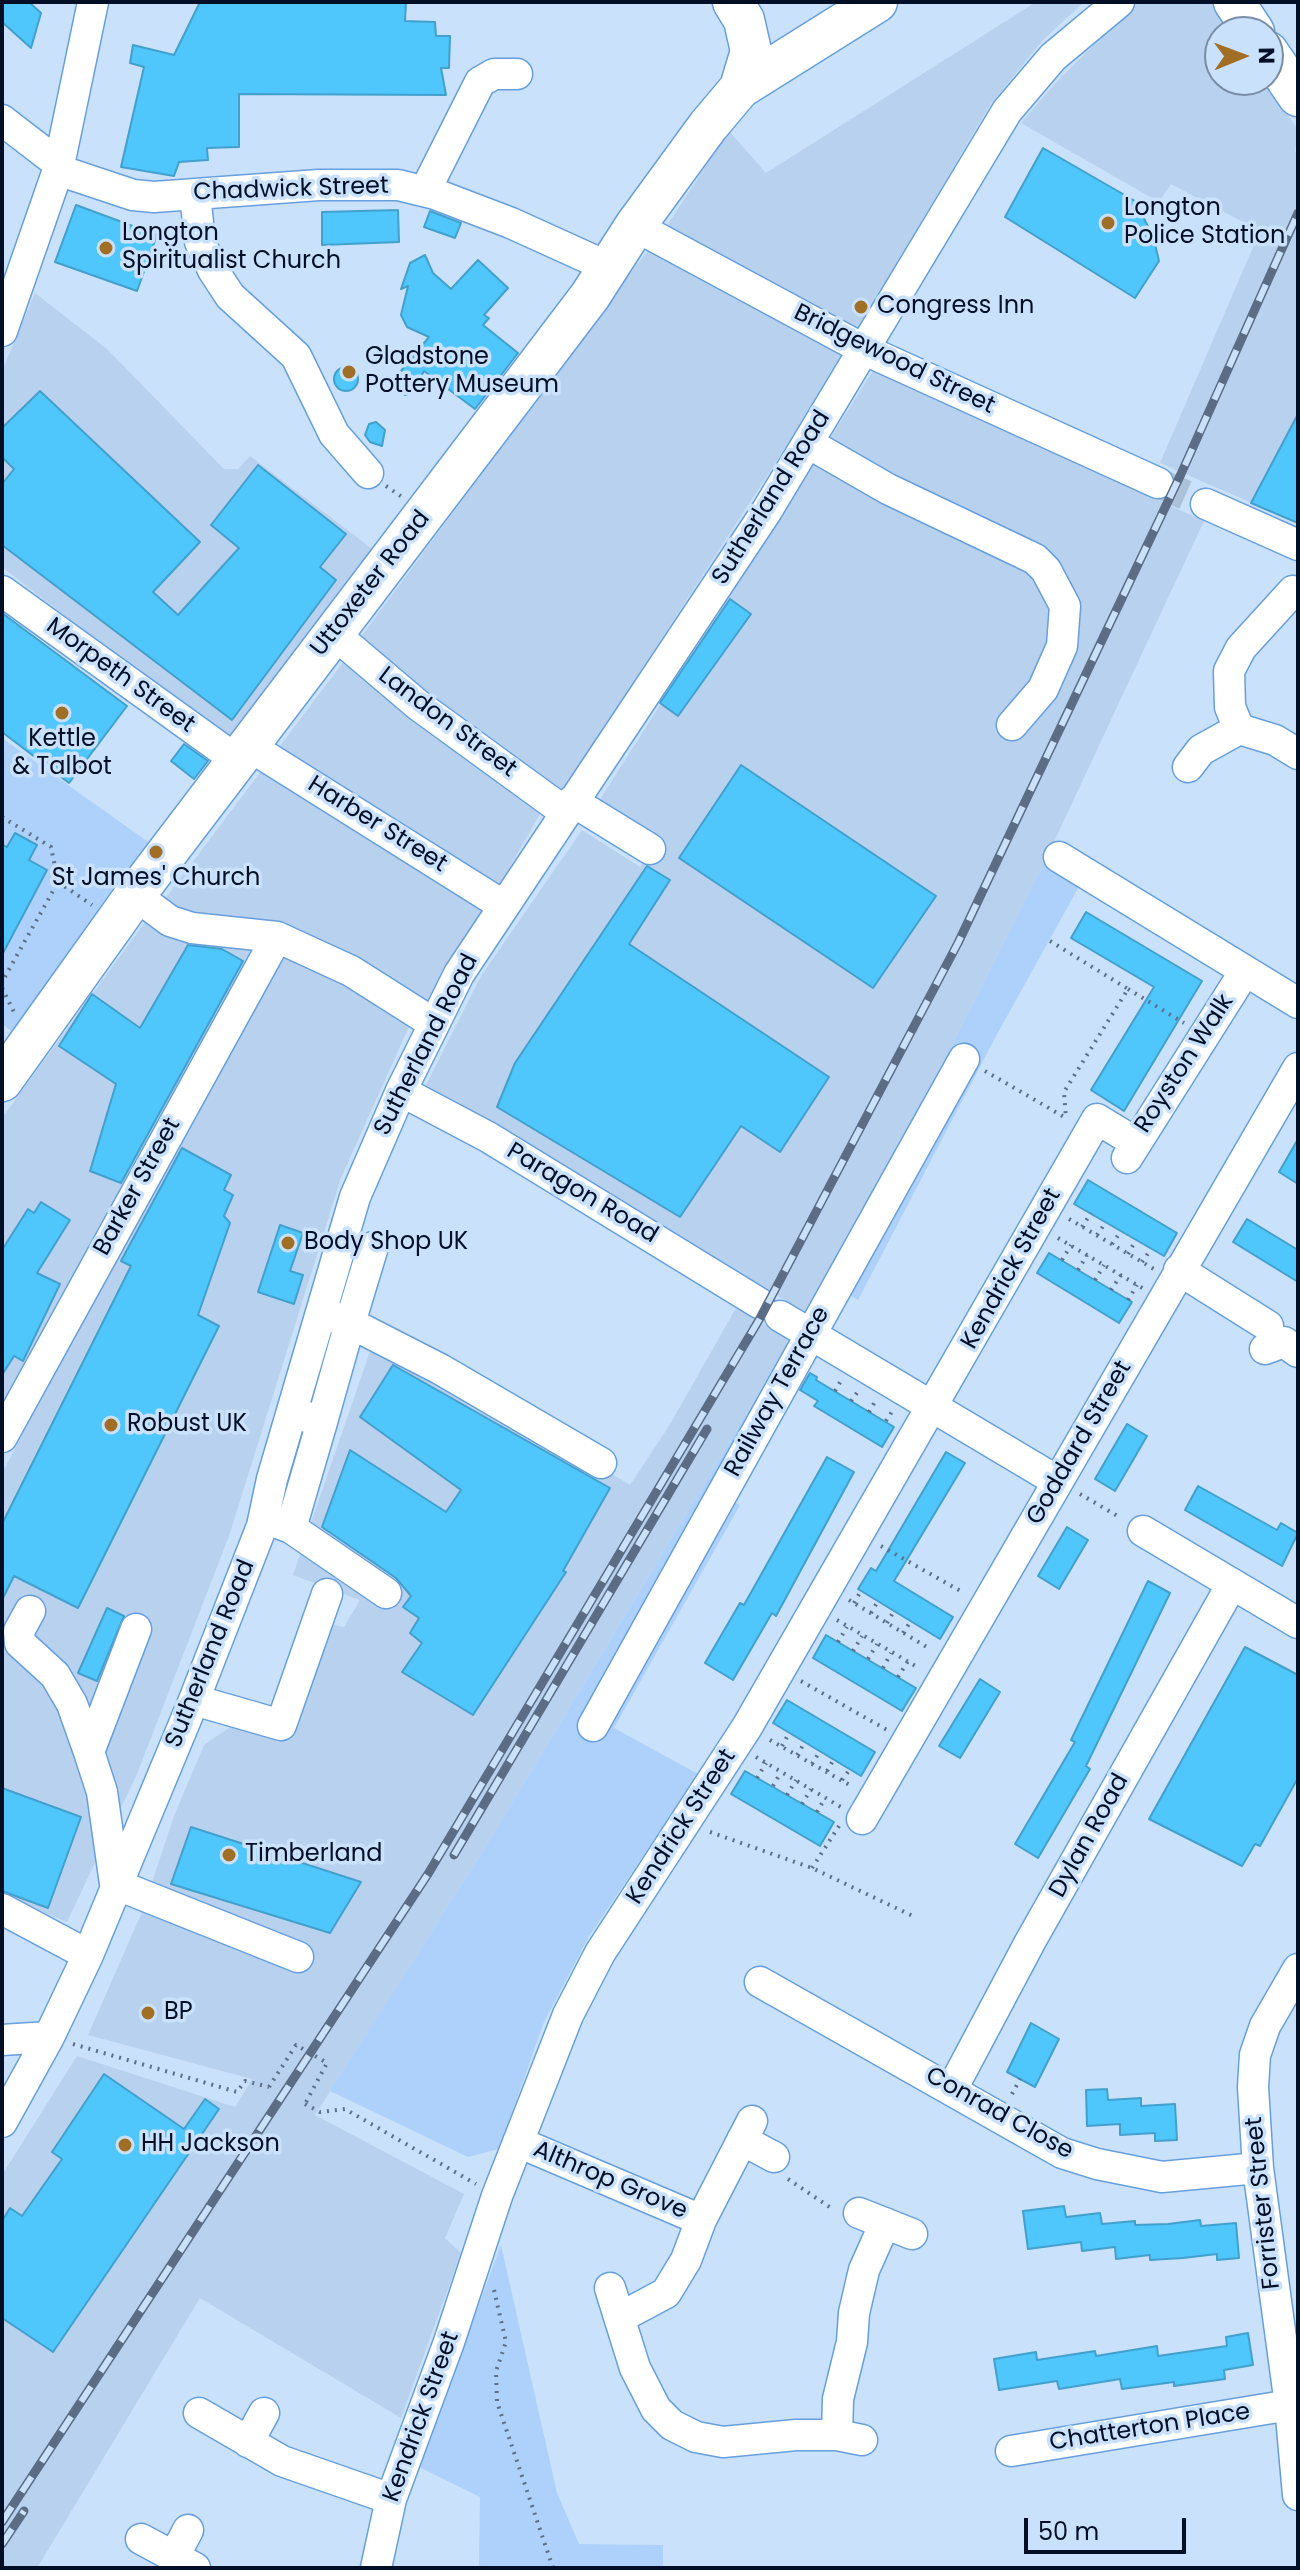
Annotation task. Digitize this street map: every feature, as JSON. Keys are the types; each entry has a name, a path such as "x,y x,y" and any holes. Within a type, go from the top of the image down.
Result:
{"main road":[{"path":"733,2 744,20 751,51 740,88"},
{"path":"746,2 768,23 793,35 816,41"},
{"path":"740,88 877,2"},
{"path":"1284,75 1298,96"},
{"name":"Uttoxeter Road","path":"2,1081 135,895 332,632 425,514 708,126 740,88"}],"street":[{"path":"2,331 9,288 58,167 93,2"},
{"name":"Sutherland Road","path":"2,2122 49,2037 88,1955 194,1700 277,1523 292,1412 355,1197 433,1023 459,974 766,512 1007,111 1053,57 1119,2"},
{"path":"425,191 480,82 494,74 517,74"},
{"name":"Chadwick Street","path":"2,120 58,167 133,195 319,185 398,185 425,191 511,223 608,267"},
{"path":"195,194 200,242 213,270 230,296 296,356 334,434 368,473"},
{"name":"Bridgewood Street","path":"635,226 865,350 1158,483"},
{"path":"808,443 888,489 1035,559 1046,570 1065,606 1062,646 1043,689 1012,725"},
{"path":"1206,504 1298,545"},
{"name":"Morpeth Street","path":"2,591 244,753"},
{"path":"1239,729 1230,707 1229,671 1258,608 1282,607 1293,591"},
{"name":"Landon Street","path":"332,632 418,705 569,806 650,849"},
{"path":"1188,767 1201,750 1239,729 1275,740 1298,754"},
{"name":"Harber Street","path":"244,753 504,906"},
{"name":"Royston Walk","path":"1080,859 1245,971 1298,1003"},
{"path":"135,895 170,921 192,928 277,937 351,971 433,1023"},
{"name":"Barker Street","path":"2,1437 277,937"},
{"name":"Royston Walk","path":"1078,1125 1097,1119 1131,1150 1245,971"},
{"name":"Railway Terrace","path":"593,1726 964,1059"},
{"name":"Goddard Street","path":"861,1809 907,1741 987,1606 1170,1271 1294,1084"},
{"name":"Paragon Road","path":"401,1091 488,1137 809,1334 1057,1481"},
{"name":"Kendrick Street","path":"376,2568 391,2499 449,2342 497,2196 568,2015 587,1978 742,1736 858,1532 933,1408 1042,1215 1078,1125"},
{"path":"373,1247 322,1422 277,1523 386,1593"},
{"path":"1170,1271 1266,1337 1284,1342 1298,1352"},
{"path":"321,1313 350,1323 427,1362 601,1463"},
{"path":"292,1412 322,1422"},
{"path":"1143,1531 1298,1623"},
{"name":"Dylan Road","path":"952,2089 1035,1933 1232,1584"},
{"path":"194,1700 281,1725 327,1594"},
{"path":"30,1611 19,1631 20,1643 55,1675 72,1704 102,1792 115,1884 298,1957"},
{"path":"89,1752 136,1629"},
{"path":"2,1909 88,1955"},
{"name":"Forrister Street","path":"1298,1969 1265,2026 1255,2055 1253,2087 1258,2168 1290,2405 1298,2495"},
{"name":"Conrad Close","path":"760,1982 1062,2153 1097,2164 1162,2177 1258,2168"},
{"path":"2,2040 49,2037"},
{"name":"Althrop Grove","path":"621,2317 666,2293 686,2260 701,2220 747,2130 774,2157"},
{"name":"Althrop Grove","path":"518,2142 701,2220"},
{"path":"610,2288 635,2368 656,2409 672,2425 696,2437 723,2442 796,2435 849,2438 838,2399 852,2342 854,2313 864,2270 886,2223"},
{"name":"Chatterton Place","path":"1011,2451 1290,2405"},
{"path":"199,2413 282,2461 391,2499"},
{"path":"248,2442 264,2413"},
{"path":"141,2539 184,2562 188,2530"}],"path":[{"path":"368,473 425,514"},
{"path":"2,817 51,847 58,882 2,982"},
{"path":"1050,941 1204,1035"},
{"path":"1078,1125 1064,1092 1128,989"},
{"path":"964,1059 1078,1125"},
{"path":"1082,1227 1091,1213"},
{"path":"1042,1215 1082,1227 1142,1262 1170,1271"},
{"path":"1042,1215 1071,1245 1149,1292"},
{"path":"1097,1235 1106,1222"},
{"path":"1112,1244 1121,1231"},
{"path":"1128,1254 1136,1240"},
{"path":"1062,1260 1071,1245"},
{"path":"1142,1262 1151,1249"},
{"path":"1078,1270 1087,1255"},
{"path":"1095,1280 1104,1265"},
{"path":"1111,1290 1121,1275"},
{"path":"1128,1300 1137,1285"},
{"path":"1057,1481 1143,1531"},
{"path":"858,1532 987,1606"},
{"path":"854,1603 861,1591"},
{"path":"821,1597 854,1603 953,1663"},
{"path":"821,1597 848,1626 908,1661 898,1677"},
{"path":"870,1613 878,1601"},
{"path":"887,1623 894,1611"},
{"path":"903,1633 911,1621"},
{"path":"838,1642 848,1626"},
{"path":"853,1651 863,1635"},
{"path":"868,1659 877,1644"},
{"path":"883,1668 892,1652"},
{"path":"780,1669 907,1741"},
{"path":"782,1746 789,1733"},
{"path":"742,1736 782,1746 842,1781 861,1809"},
{"path":"742,1736 766,1763 825,1798 861,1809"},
{"path":"797,1755 805,1742"},
{"path":"812,1764 820,1751"},
{"path":"826,1772 834,1759"},
{"path":"757,1778 766,1763"},
{"path":"842,1781 850,1769"},
{"path":"773,1786 781,1772"},
{"path":"787,1795 796,1780"},
{"path":"802,1804 811,1789"},
{"path":"817,1812 825,1798"},
{"path":"812,1868 861,1809"},
{"path":"685,1823 812,1868 915,1917"},
{"path":"49,2037 237,2092 245,2081 269,2087 296,2045 327,2063 305,2104 320,2112 345,2109 497,2196"},
{"path":"774,2157 769,2168 856,2222 886,2223"},
{"path":"493,2284 506,2342 496,2371 497,2402 553,2568"}],"shaded area":[{"path":"1036,2 1084,2 1043,40 990,105 857,330 664,230 729,131 766,173"},
{"path":"1138,2 1213,2 1222,16 1204,16 1204,96 1276,96 1298,130 1295,151 1298,154 1298,523 1160,463 1260,231 1171,184 1159,202 1021,123 1059,79"},
{"path":"654,242 845,356 561,793 357,642"},
{"path":"35,293 107,349 224,469 238,469 250,456 375,551 229,743 2,567 2,371"},
{"path":"873,371 1204,521 1045,861 942,1064 807,1313 744,1276 658,1232 424,1089 481,976 582,830 640,867 656,844 597,804"},
{"path":"344,661 543,809 430,1005 161,904"},
{"path":"2,738 151,844 13,1032 2,1024"},
{"path":"1045,861 1082,881 995,1038 858,1300 843,1291 807,1313 942,1064"},
{"path":"145,922 174,934 256,946 2,1422 2,1118"},
{"path":"282,952 411,1022 341,1178 229,1536 137,1774 67,1922 2,1896 2,1473"},
{"path":"736,1308 791,1340 478,1859 315,2115 464,2194 445,2238 461,2253 401,2418 200,2298 37,2568 2,2568 2,2175 77,2056 235,2107 252,2079 88,2035 142,1912 174,1816 204,1745 239,1721 288,1733 330,1624 344,1627 360,1600 293,1575 376,1334 409,1349 630,1485 669,1426"},
{"path":"791,1340 732,1501 740,1505 614,1728 698,1774 588,1938 544,2022 499,2149 468,2157 330,2091 478,1859"},
{"path":"501,2245 557,2493 579,2544 663,2545 663,2568 479,2568 480,2497 419,2467"}],"building":[{"path":"2,2 29,2 41,13 31,48 2,22"},
{"path":"200,2 406,2 405,21 435,22 436,36 450,36 449,68 441,68 446,95 239,94 239,147 207,148 208,160 179,162 174,176 121,167 144,67 130,63 133,45 174,55"},
{"name":"Longton Police Station","path":"1043,148 1135,201 1153,236 1159,261 1135,298 1005,217"},
{"name":"Longton Spiritualist Church","path":"76,205 157,235 137,291 55,262"},
{"path":"398,210 399,242 322,245 322,212"},
{"path":"430,211 461,223 455,238 424,227"},
{"path":"425,255 433,273 451,289 478,260 508,288 484,315 489,318 483,325 518,353 475,409 424,371 412,393 405,395 395,389 396,377 429,337 407,327 401,315 408,286 401,289 410,263"},
{"path":"346,367 354,371 358,379 354,387 346,391 338,387 334,379 338,371"},
{"path":"40,391 200,542 153,592 178,615 239,548 211,525 258,465 346,534 320,567 336,580 232,720 2,545 2,484 14,469 2,457 2,428"},
{"path":"1298,414 1298,523 1251,503"},
{"path":"376,422 385,430 382,446 370,442 365,435 369,424"},
{"path":"730,599 751,614 678,716 660,703"},
{"name":"Kettle & Talbot","path":"2,613 127,706 69,783 2,732"},
{"name":"Kettle & Talbot","path":"184,744 208,761 194,779 171,761"},
{"path":"741,765 936,896 873,988 679,858"},
{"path":"15,833 37,845 29,860 47,870 2,955 2,845 7,847"},
{"path":"647,866 670,880 629,944 829,1077 780,1152 741,1126 680,1217 497,1107 515,1063"},
{"path":"1086,912 1202,981 1124,1111 1091,1090 1154,987 1071,938"},
{"path":"188,945 222,949 243,961 121,1183 90,1171 116,1084 59,1046 92,994 140,1028"},
{"path":"1298,1139 1298,1184 1279,1172"},
{"name":"Robust UK","path":"182,1148 231,1175 224,1190 233,1195 224,1216 230,1223 198,1315 219,1326 78,1608 14,1576 2,1600 2,1524 131,1266 121,1261"},
{"path":"1088,1180 1177,1233 1164,1256 1074,1204"},
{"path":"41,1202 70,1220 37,1273 60,1284 23,1361 14,1356 2,1375 2,1250 28,1209 34,1213"},
{"path":"1247,1219 1298,1250 1298,1282 1233,1242"},
{"path":"280,1225 303,1233 290,1271 303,1275 294,1304 258,1292"},
{"path":"1049,1253 1132,1302 1119,1323 1037,1273"},
{"path":"393,1365 610,1488 563,1571 566,1572 473,1715 402,1672 422,1643 410,1633 419,1618 403,1607 411,1596 396,1578 322,1527 350,1450 446,1512 461,1490 360,1417"},
{"path":"810,1373 817,1377 816,1380 894,1427 882,1447 814,1406 818,1401 800,1390"},
{"path":"1127,1424 1147,1436 1115,1491 1095,1479"},
{"path":"946,1452 965,1463 894,1581 953,1617 940,1639 858,1589 871,1568 876,1571"},
{"path":"827,1457 854,1472 776,1616 772,1613 733,1680 705,1663 740,1603 744,1605"},
{"path":"1198,1486 1277,1530 1281,1523 1298,1533 1282,1566 1185,1510"},
{"path":"1067,1527 1088,1540 1059,1589 1038,1576"},
{"path":"1148,1581 1170,1593 1086,1766 1090,1769 1038,1858 1015,1844 1075,1742 1071,1740"},
{"path":"107,1608 124,1616 97,1681 78,1673"},
{"path":"826,1635 916,1688 902,1711 813,1658"},
{"path":"1245,1647 1298,1675 1298,1778 1260,1846 1255,1844 1242,1866 1149,1819"},
{"path":"980,1679 1000,1692 960,1758 939,1746"},
{"path":"787,1700 875,1752 861,1776 773,1723"},
{"path":"745,1771 834,1822 820,1846 731,1794"},
{"path":"2,1788 81,1817 48,1908 2,1891"},
{"name":"Timberland","path":"191,1827 361,1882 330,1933 171,1884"},
{"path":"1031,2023 1059,2039 1035,2087 1007,2072"},
{"path":"104,2074 184,2129 205,2099 219,2109 53,2352 2,2318 2,2221 10,2208 22,2216 62,2159 52,2152"},
{"path":"1107,2089 1108,2100 1141,2098 1141,2106 1175,2104 1177,2140 1155,2141 1155,2133 1120,2135 1120,2124 1087,2126 1086,2090"},
{"path":"1064,2206 1066,2217 1100,2213 1102,2224 1135,2221 1135,2225 1168,2224 1200,2220 1201,2226 1236,2223 1239,2258 1217,2260 1217,2254 1150,2260 1150,2255 1116,2259 1115,2247 1082,2251 1081,2242 1028,2249 1023,2211"},
{"path":"1248,2333 1253,2365 1224,2370 1225,2379 1122,2389 1120,2379 1059,2389 1057,2381 999,2390 994,2359 1036,2352 1037,2360 1095,2351 1096,2356 1157,2346 1158,2356 1227,2346 1226,2337"}],"tunnel":[{"path":"1158,483 1206,504"}],"railway":[{"path":"2,2522 428,1874 759,1320 958,943 1181,474 1298,213"},
{"path":"454,1855 707,1429"},
{"path":"2,2544 24,2511"}],"place":[{"name":"Longton Police Station","path":"1108,223"},
{"name":"Longton Spiritualist Church","path":"106,248"},
{"name":"Congress Inn","path":"861,307"},
{"name":"Gladstone Pottery Museum","path":"349,372"},
{"name":"Kettle & Talbot","path":"62,713"},
{"name":"St James' Church","path":"156,852"},
{"name":"Body Shop UK","path":"288,1243"},
{"name":"Robust UK","path":"111,1425"},
{"name":"Timberland","path":"229,1855"},
{"name":"BP","path":"148,2013"},
{"name":"HH Jackson","path":"125,2145"}]}
